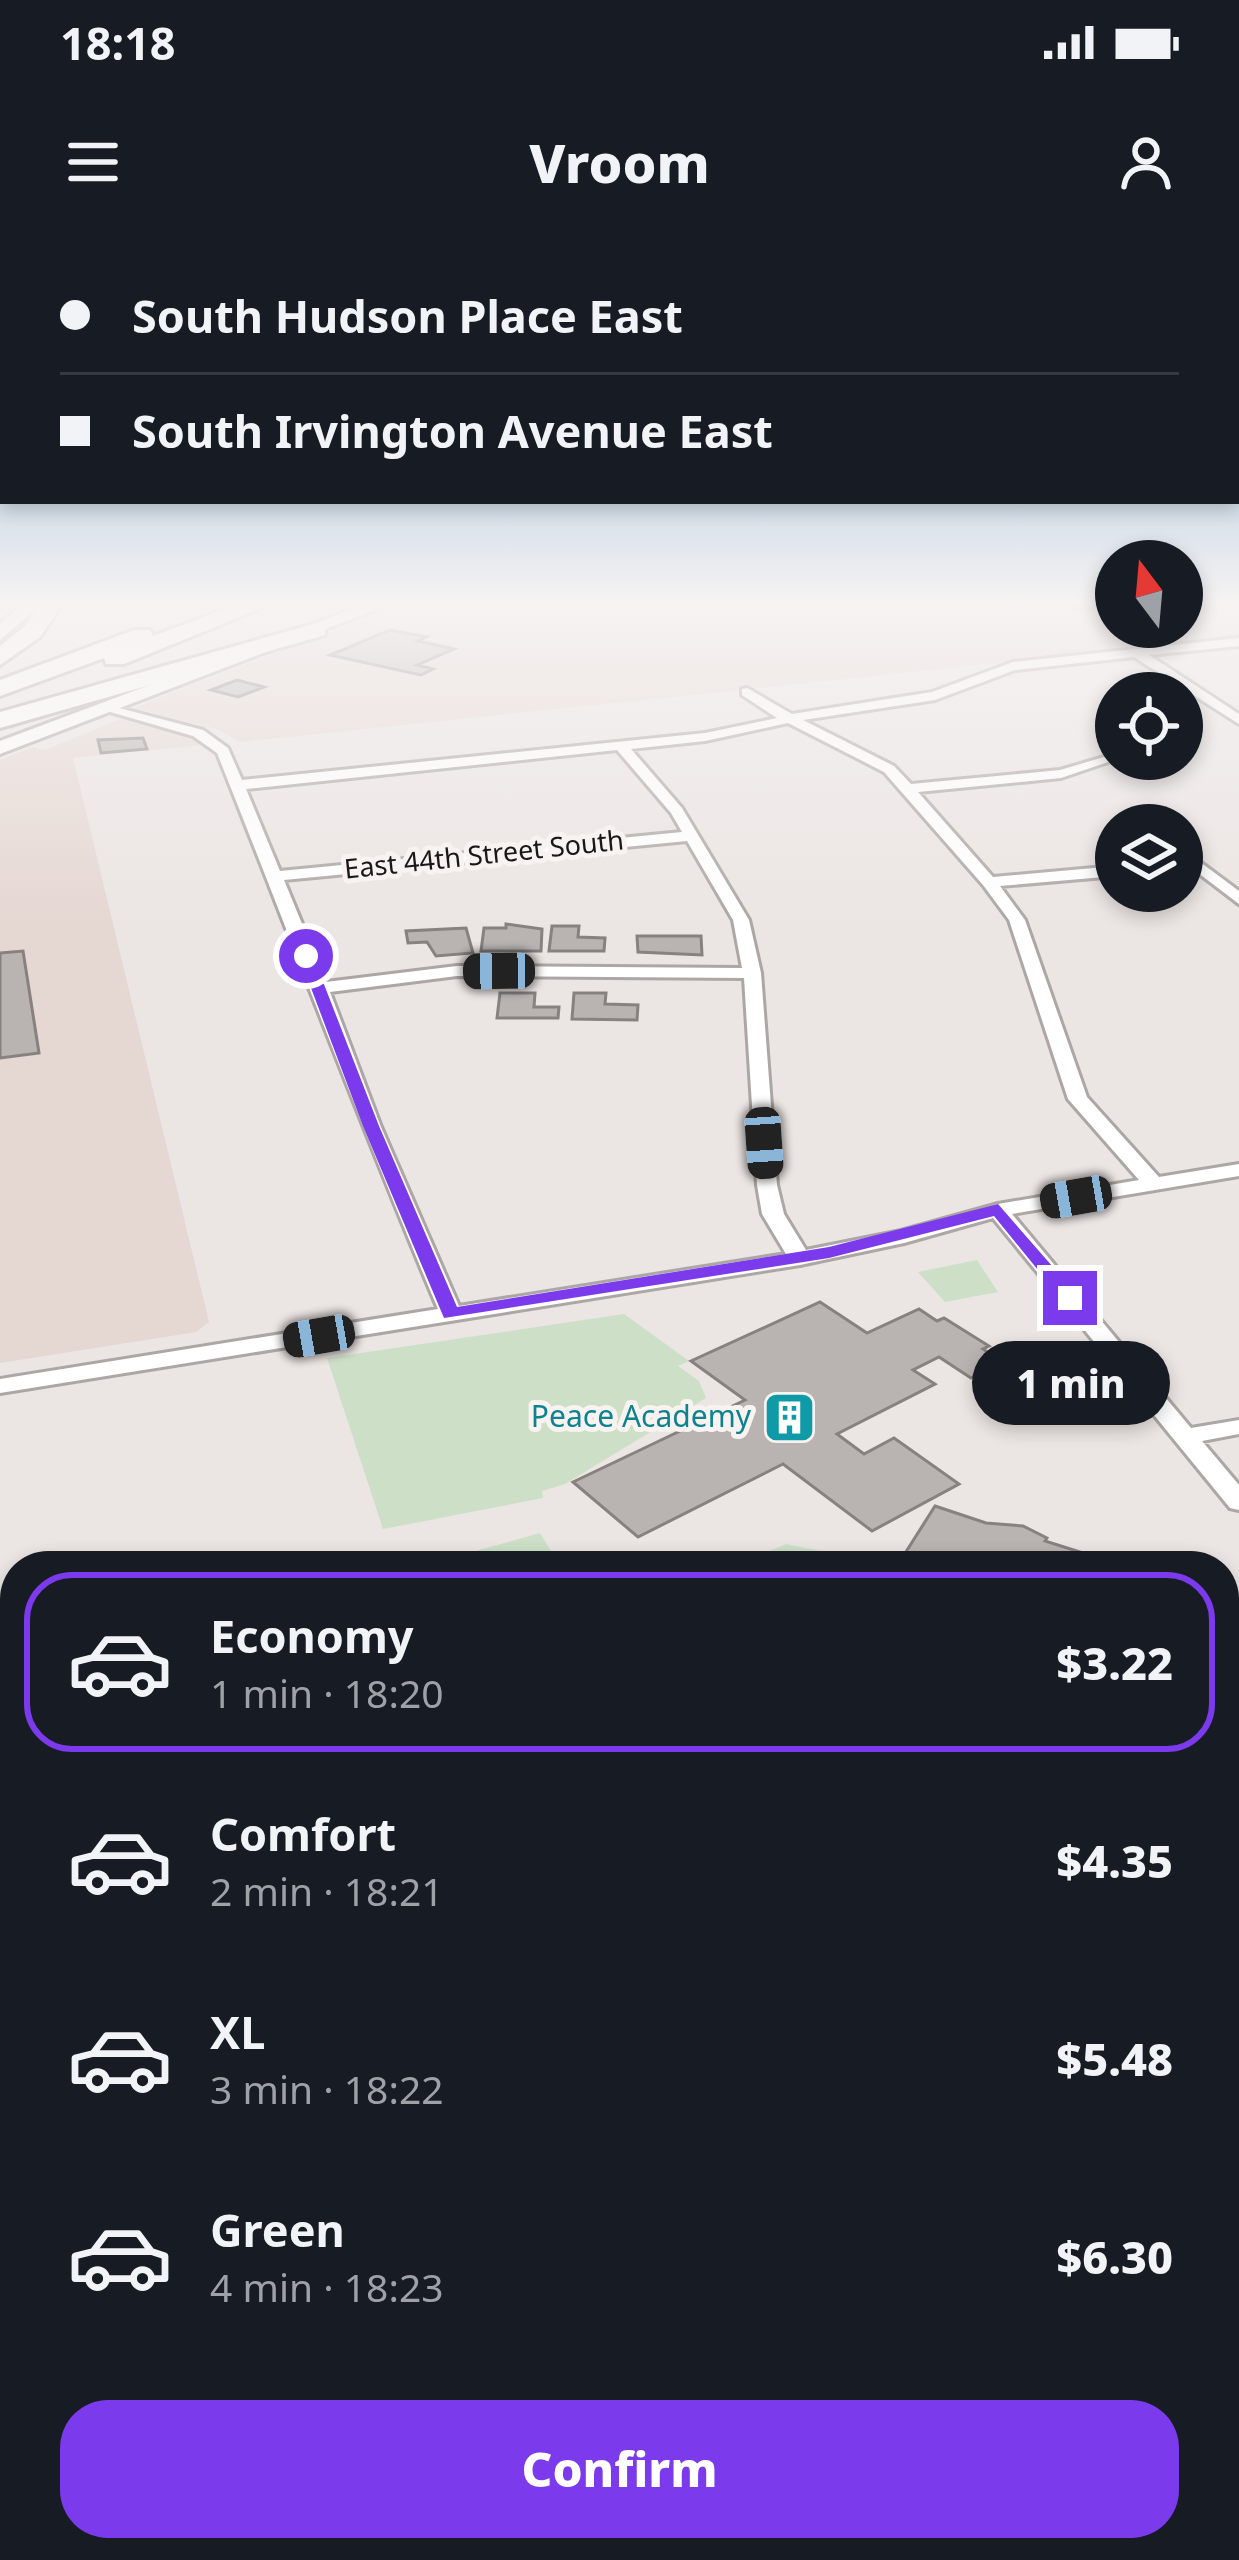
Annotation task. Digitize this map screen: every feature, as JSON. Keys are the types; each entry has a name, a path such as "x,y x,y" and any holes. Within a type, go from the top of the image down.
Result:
{"highway":[{"path":"0,719 38,708"}],"main road":[{"path":"0,748 99,708"}],"street":[{"path":"114,708 218,743 451,1314"},
{"path":"773,708 879,763 908,789 989,882 1017,920 1078,1099 1154,1184"},
{"path":"237,785 705,737 854,708"},
{"path":"621,746 693,836 741,920 752,973 767,1185 773,1214 800,1258"},
{"path":"908,789 1061,775 1095,763"},
{"name":"East 44th Street South","path":"275,877 693,836"},
{"path":"989,882 1095,874"},
{"path":"1203,875 1239,899"},
{"path":"320,988 457,971 752,973"},
{"path":"0,1386 800,1258 904,1237 998,1210 1239,1170"},
{"path":"998,1210 1239,1502"},
{"path":"1185,1437 1239,1427"}],"shaded area":[{"path":"134,708 564,708 240,742 217,729"},
{"path":"121,719 188,736 203,745 73,758 209,1322 196,1332 0,1363 0,760 32,747 45,750"}],"green space":[{"path":"977,1260 998,1292 945,1302 918,1272"},
{"path":"624,1314 689,1361 678,1366 699,1381 706,1398 565,1484 542,1491 543,1498 383,1529 327,1358"},
{"path":"540,1533 551,1551 476,1551"},
{"path":"786,1544 820,1551 770,1551"}],"building":[{"path":"143,738 147,749 101,753 98,740"},
{"path":"506,924 542,929 541,951 481,951 484,928 506,928"},
{"path":"552,926 579,926 578,937 605,938 604,951 549,951"},
{"path":"466,928 473,953 436,956 427,942 408,943 406,931"},
{"path":"637,936 701,936 702,955 638,952"},
{"path":"23,951 39,1053 0,1058 0,953"},
{"path":"500,993 535,993 534,1007 559,1007 558,1018 497,1018"},
{"path":"574,993 606,993 605,1004 638,1005 637,1020 572,1019"},
{"name":"Peace Academy","path":"820,1302 867,1333 919,1309 937,1321 944,1318 989,1346 983,1349 1003,1362 971,1378 939,1357 913,1370 935,1384 837,1434 864,1454 894,1438 959,1484 872,1531 783,1464 638,1537 573,1482 745,1400 691,1361"},
{"path":"935,1506 986,1523 1023,1526 1047,1538 1045,1541 1077,1551 906,1551"}],"place":[{"name":"Peace Academy","path":"790,1417"}],"route":[{"path":"306,956 451,1314 829,1252 998,1210 1070,1298"}]}
